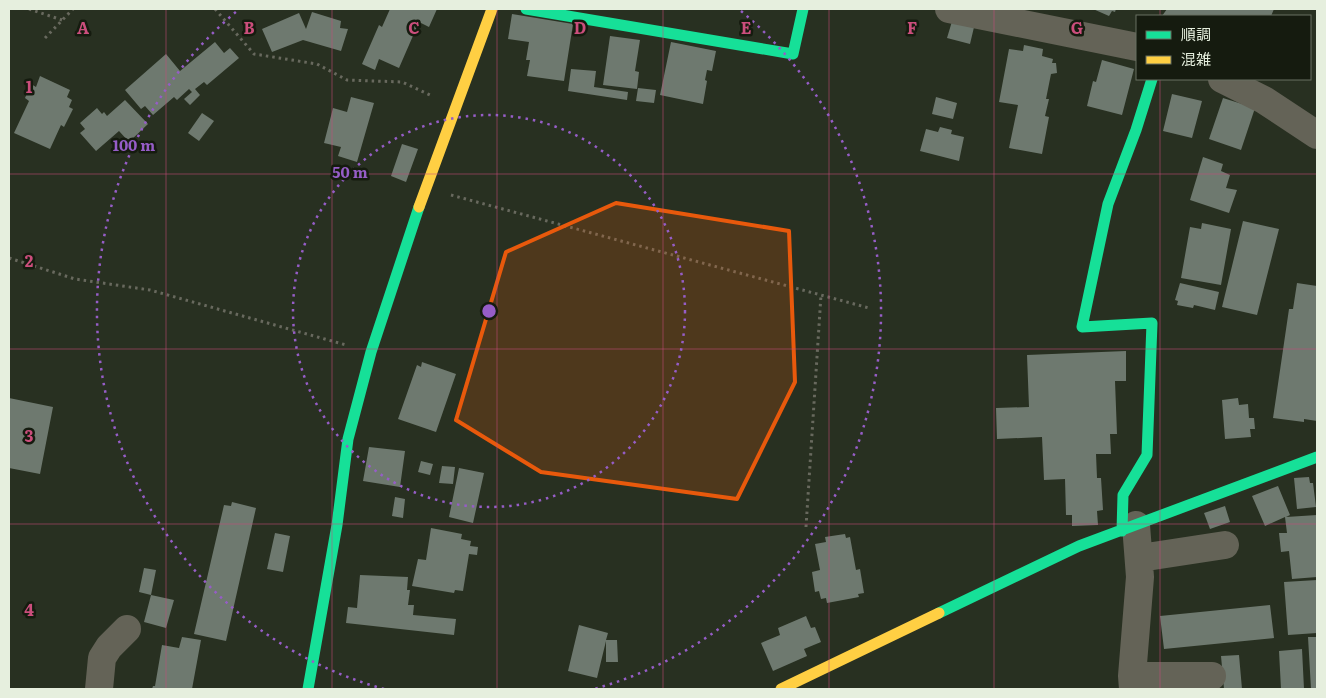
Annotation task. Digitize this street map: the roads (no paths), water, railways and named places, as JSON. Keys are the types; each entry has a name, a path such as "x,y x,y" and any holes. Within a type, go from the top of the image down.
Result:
{"street":[{"path":"308,689 337,525 348,439 372,352 408,237 492,9"},
{"path":"526,9 793,54 803,9"},
{"path":"950,9 1136,47"},
{"path":"1152,80 1136,130 1108,204 1082,327 1152,323 1147,455 1123,495 1129,528 1140,558 1132,683 1212,676"},
{"path":"1224,80 1264,100 1317,135"},
{"path":"781,689 1079,546 1317,457"},
{"path":"1140,558 1225,545"},
{"path":"99,689 102,658 109,647 127,629"}]}
